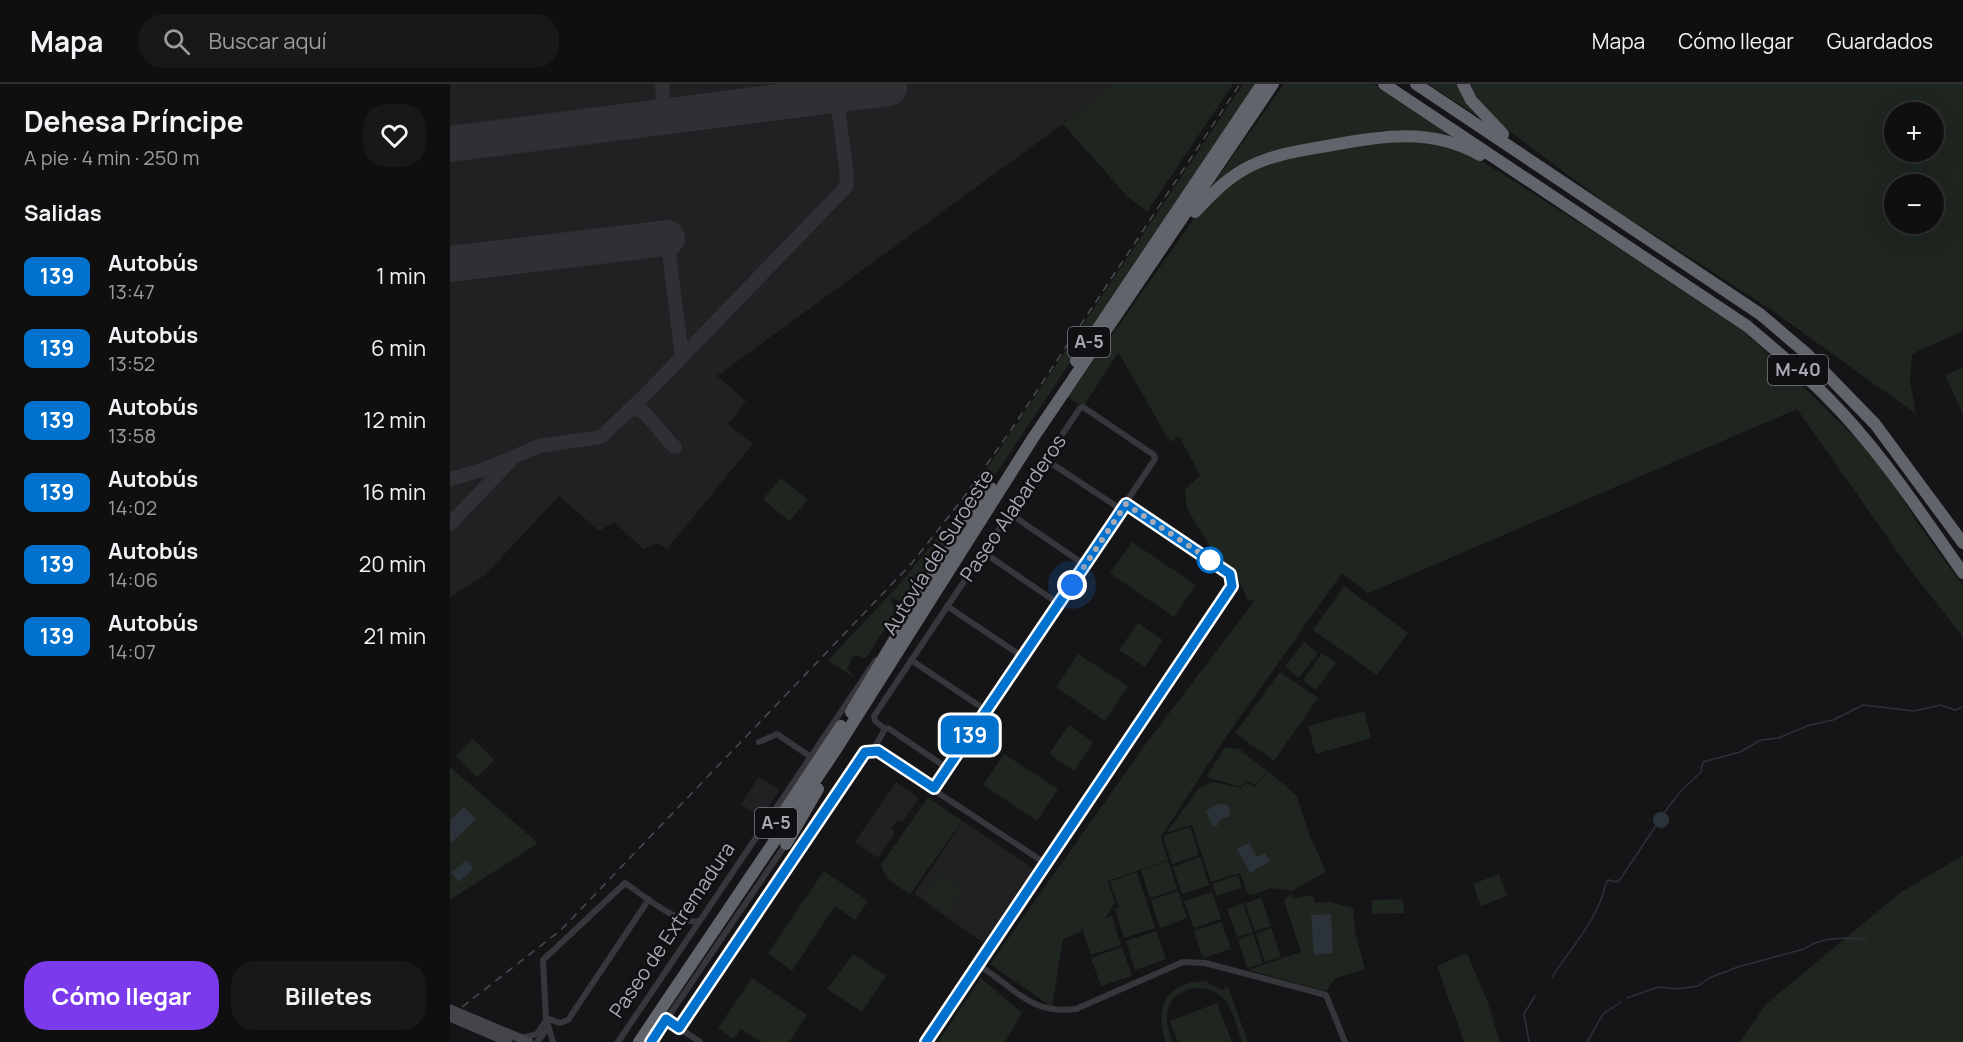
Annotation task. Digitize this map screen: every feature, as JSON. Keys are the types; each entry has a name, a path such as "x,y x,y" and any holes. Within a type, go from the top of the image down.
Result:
{"highway":[{"name":"Autovía del Suroeste","path":"630,1042 846,719 918,601 1262,84"},
{"name":"Autovía del Suroeste","path":"639,1042 870,697 1033,438 1275,84"},
{"name":"M-40","path":"1384,84 1737,320 1793,365 1827,397 1868,444 1904,489 1963,573"},
{"name":"M-40","path":"1416,84 1760,314 1806,353 1875,424 1963,543"},
{"path":"1463,84 1471,100 1493,125 1554,170 1575,190"},
{"path":"1180,224 1223,183 1243,170 1263,160 1295,151 1402,135 1449,141 1505,166"},
{"path":"786,844 868,706 870,697"}],"main road":[{"path":"450,1008 529,1042"},
{"path":"450,1017 493,1039 507,1042"}],"street":[{"name":"Paseo Alabarderos","path":"885,729 875,721 874,716 1080,408 1083,407 1155,456 1124,507"},
{"path":"926,1042 1232,586 1230,574 1045,459"},
{"path":"934,788 1124,507"},
{"path":"1009,513 1085,565"},
{"path":"983,552 1059,604"},
{"name":"Paseo de Extremadura","path":"618,1042 908,610 918,601"},
{"path":"947,606 1023,657"},
{"path":"911,660 987,711"},
{"path":"873,750 885,729 888,728 947,768"},
{"path":"759,742 777,734 811,757"},
{"path":"679,1028 865,752 873,750 1045,863"},
{"path":"651,1042 786,844"},
{"path":"553,1042 546,1019 542,963 544,958 625,883 687,922 699,921"},
{"path":"546,1019 565,1023 649,899"},
{"path":"678,917 688,929 689,936"},
{"path":"978,965 1036,1005 1058,1011 1076,1009 1183,962 1205,963 1326,995 1345,1042"},
{"path":"519,1038 537,1034 546,1019"},
{"path":"666,1019 700,1042"},
{"path":"537,1042 548,1028"}],"shaded area":[{"path":"450,84 1113,84 1063,124 717,376 746,401 728,424 753,444 667,549 658,543 643,549 614,522 599,531 559,496 485,575 450,597"},
{"path":"1113,84 1233,84 1147,212 1127,196 1063,124"},
{"path":"1243,84 1256,84 914,597 908,602 900,602 893,597 890,601 897,610 866,658 854,655 847,669 856,679 828,660 898,586 960,509"},
{"path":"1284,84 1374,84 1459,141 1406,130 1382,131 1266,154 1198,205"},
{"path":"1428,84 1459,84 1482,119"},
{"path":"1469,84 1963,84 1963,331 1912,354 1910,381 1916,414 1770,309 1611,207 1504,127 1475,96"},
{"path":"1428,141 1477,158 1600,236 1742,330 1789,373 1860,442 1891,480 1917,522 1963,586 1963,637 1911,571 1797,409 1368,593 1342,573 1226,737 1161,837 1168,860 1108,881 1115,903 1106,917 1101,919 1112,916 1121,945 1091,955 1081,926 1081,932 1063,939 1052,1007 990,964 1148,741 1255,600 1248,601 1237,575 1213,551 1187,509 1185,490 1200,475 1179,436 1170,442 1120,355 1118,353 1083,407 1068,397 1198,213 1221,189 1268,162 1370,142"},
{"path":"1963,367 1963,414 1945,375"},
{"path":"781,478 808,500 789,521 763,499"},
{"path":"1132,542 1196,585 1174,617 1110,573"},
{"path":"1344,586 1408,633 1377,675 1313,630"},
{"path":"1138,623 1163,640 1145,667 1119,650"},
{"path":"1304,642 1318,653 1299,678 1285,667"},
{"path":"1322,653 1336,663 1316,690 1303,680"},
{"path":"1078,654 1128,686 1105,721 1056,687"},
{"path":"1280,672 1318,698 1274,761 1235,733"},
{"path":"1364,711 1371,738 1316,754 1308,726"},
{"path":"1069,725 1093,742 1074,771 1049,754"},
{"path":"473,739 494,760 477,777 456,756"},
{"path":"1225,747 1239,749 1267,771 1255,785 1246,781 1241,787 1206,777"},
{"path":"1004,754 1058,789 1037,821 983,785"},
{"path":"450,767 538,843 450,900"},
{"path":"1268,771 1296,795 1309,834 1326,872 1291,891 1271,888 1251,895 1247,893 1240,873 1211,882 1192,825 1166,833 1199,788 1213,782 1241,788 1246,783 1255,787"},
{"path":"759,777 780,790 761,818 741,804"},
{"path":"896,782 919,798 902,822 898,820 891,829 895,833 878,858 855,842"},
{"path":"928,797 962,821 910,894 889,879 881,865"},
{"path":"1217,804 1228,805 1230,816 1220,820 1217,826 1212,826 1206,811"},
{"path":"464,807 476,819 450,844 450,820"},
{"path":"1658,812 1664,812 1669,820 1667,826 1658,828 1653,823 1653,817"},
{"path":"963,821 1034,869 983,943 914,894"},
{"path":"1190,827 1199,855 1172,864 1163,836"},
{"path":"1249,843 1257,857 1265,853 1270,861 1250,873 1237,849"},
{"path":"1963,855 1963,1042 1740,1042 1766,1004 1900,893"},
{"path":"1200,857 1209,885 1182,894 1173,867"},
{"path":"466,860 473,869 459,882 451,873"},
{"path":"1168,861 1177,889 1150,898 1141,870"},
{"path":"824,871 868,901 855,920 835,906 792,971 768,953"},
{"path":"1137,872 1155,928 1124,938 1115,909 1119,907 1110,882"},
{"path":"939,873 963,889 947,914 923,898"},
{"path":"1499,874 1507,896 1481,906 1473,884"},
{"path":"1238,875 1242,888 1217,896 1212,884"},
{"path":"1178,891 1187,918 1160,928 1151,900"},
{"path":"1212,892 1221,919 1194,928 1184,901"},
{"path":"1292,893 1293,899 1313,895 1315,903 1329,902 1353,908 1355,932 1365,969 1336,978 1326,991 1248,970 1301,952 1284,901"},
{"path":"1261,898 1271,926 1255,931 1245,903"},
{"path":"1403,899 1404,913 1372,914 1372,900"},
{"path":"1243,903 1253,932 1237,937 1227,909"},
{"path":"1331,914 1333,953 1314,955 1311,915"},
{"path":"1221,922 1231,949 1203,958 1194,931"},
{"path":"1271,928 1281,957 1265,962 1256,934"},
{"path":"1156,931 1166,959 1135,970 1126,941"},
{"path":"1253,934 1263,963 1247,968 1238,940"},
{"path":"1122,947 1132,976 1101,986 1091,958"},
{"path":"1467,953 1488,1003 1500,1042 1464,1042 1437,966"},
{"path":"853,954 886,976 862,1012 827,989"},
{"path":"752,978 807,1015 789,1042 761,1042 741,1029 733,1039 718,1028"},
{"path":"981,978 1022,1013 1005,1042 938,1042"},
{"path":"1204,981 1222,990 1228,987 1248,1042 1242,1042 1224,999 1208,989 1199,988 1182,992 1170,1005 1167,1022 1173,1042 1166,1042 1162,1018 1166,999 1180,986"},
{"path":"1217,1003 1232,1042 1178,1042 1170,1021"}],"waterway":[{"path":"1664,813 1680,792 1701,772 1703,762 1740,752 1761,740 1778,738 1810,725 1833,720 1863,705 1914,711 1941,705 1955,710 1963,707"},
{"path":"1552,977 1591,920 1606,883 1609,880 1617,882 1621,878 1655,827"},
{"path":"1627,998 1658,987 1676,989 1698,986 1709,978 1738,967 1804,949 1826,940 1866,939"},
{"path":"1529,1042 1524,1014 1535,996"},
{"path":"1587,1042 1603,1014 1621,1002"}],"taxiway":[{"path":"646,119 656,113 661,106 662,84"},
{"path":"810,98 821,93 829,84"},
{"path":"450,479 485,469 539,446 601,437 645,395 846,187 847,176 835,84"},
{"path":"667,238 682,356"},
{"path":"629,410 639,409 644,413 675,447"},
{"path":"450,524 510,461"}],"runway":[{"path":"450,144 889,88"},
{"path":"450,264 667,238"}],"railway":[{"path":"462,1007 561,930 912,563 961,501 1011,430 1240,84"}],"bus line":[{"name":"139","path":"651,1042 666,1019 679,1028 865,752 878,751 934,788 1126,504 1230,574 1233,582 1231,589 926,1042"}],"route":[{"path":"1072,585 1126,504 1210,560"}]}
